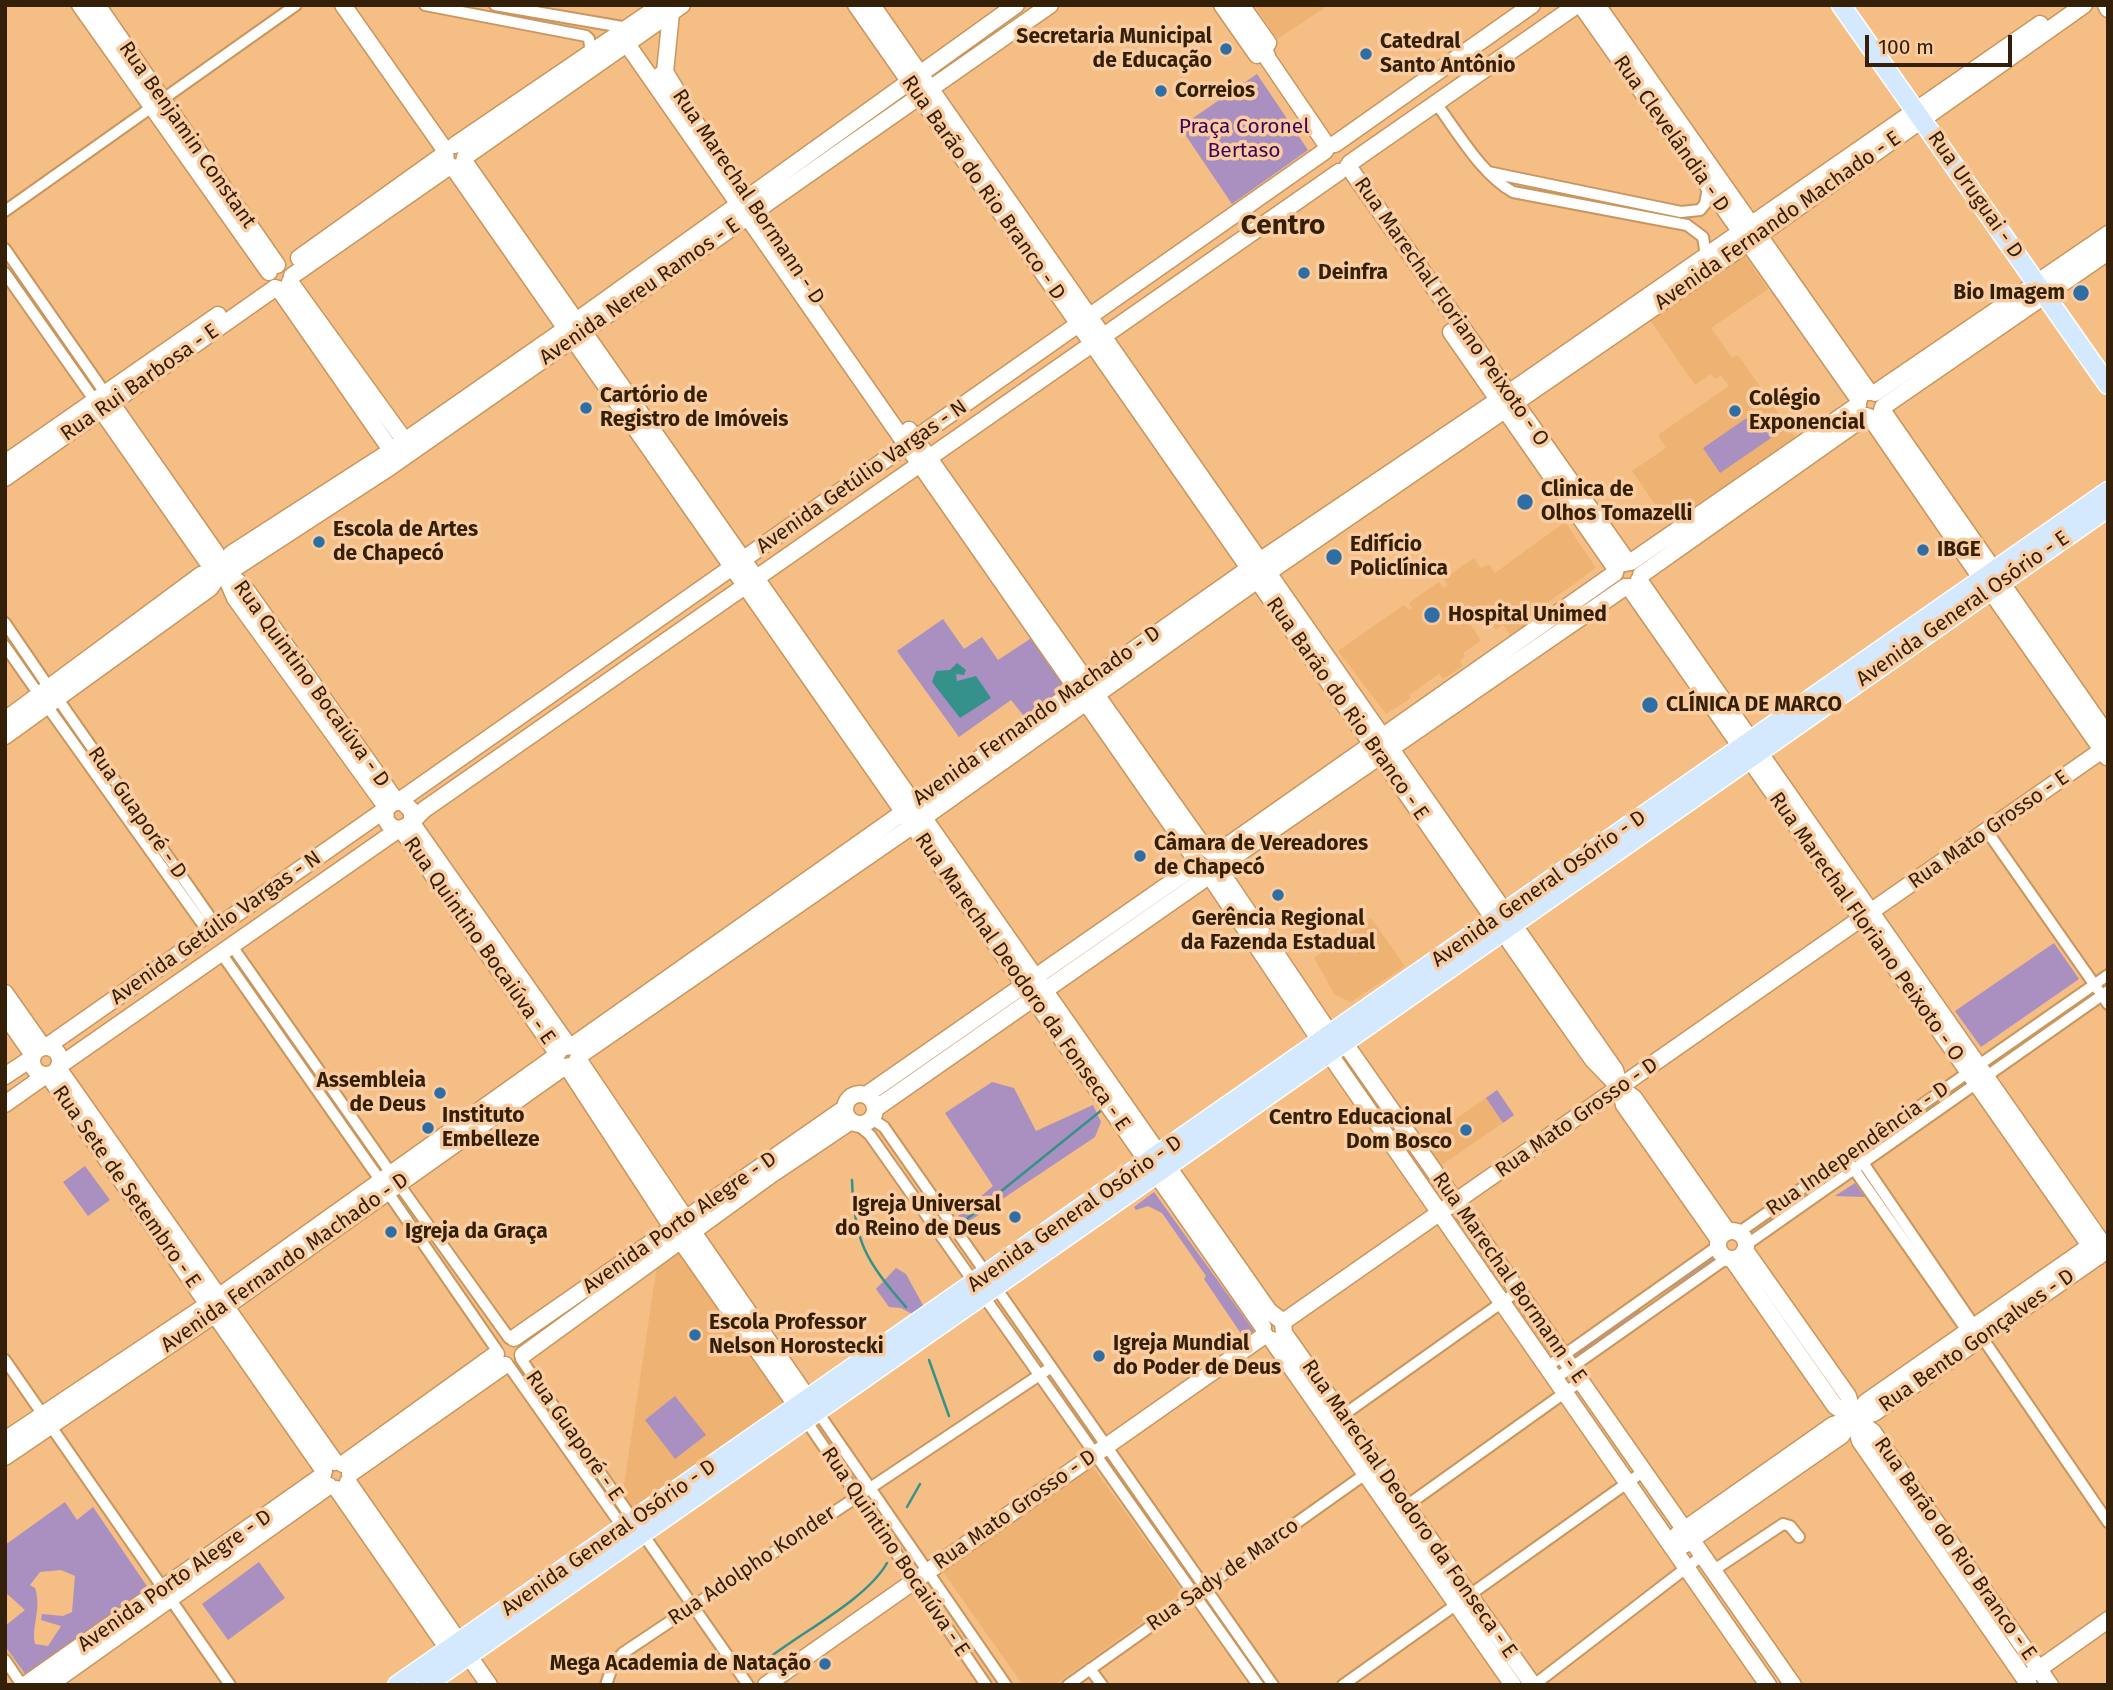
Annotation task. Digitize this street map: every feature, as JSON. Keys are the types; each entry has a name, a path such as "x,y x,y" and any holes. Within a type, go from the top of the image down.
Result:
{"main road":[{"name":"Rua Uruguai - D","path":"1841,5 1923,112 2046,287 2108,386"},
{"name":"Rua Uruguai - D","path":"1855,5 1923,112"},
{"name":"Rua Uruguai - D","path":"2046,287 2108,364"},
{"name":"Avenida General Osório - E","path":"1750,750 1991,580 2108,491"},
{"name":"Avenida General Osório - E","path":"1991,580 2108,508"},
{"name":"Avenida General Osório - D","path":"397,1685 459,1648 633,1531 1750,750"},
{"name":"Avenida General Osório - D","path":"426,1685 459,1648"}],"street":[{"name":"Rua Benjamin Constant","path":"80,5 97,13 398,446"},
{"path":"5,211 296,5"},
{"path":"343,5 396,74"},
{"path":"356,5 396,74"},
{"path":"425,5 586,36 591,53"},
{"path":"495,5 627,36"},
{"name":"Rua Barão do Rio Branco - D","path":"856,5 888,51 915,76 1098,341"},
{"path":"872,5 915,76"},
{"name":"Avenida Nereu Ramos - E","path":"747,208 915,76 1016,5"},
{"name":"Avenida Nereu Ramos - E","path":"224,568 238,566 390,467 747,208 925,93 1050,5"},
{"path":"1222,5 1257,55 1268,43 1241,5"},
{"name":"Avenida Getúlio Vargas - N","path":"5,1076 738,565 910,441 1532,5"},
{"name":"Avenida Getúlio Vargas - N","path":"5,1104 1098,341 1435,102 1579,5"},
{"name":"Rua Clevelândia - D","path":"1579,5 1709,188 1749,234"},
{"name":"Rua Clevelândia - D","path":"1597,5 1749,234 2106,748"},
{"name":"Avenida Fernando Machado - E","path":"2012,50 2067,5"},
{"name":"Avenida Fernando Machado - E","path":"1506,402 2012,50 2084,5"},
{"path":"659,77 671,8"},
{"name":"Rua Rui Barbosa - E","path":"453,156 591,53 627,36 645,10 671,8"},
{"name":"Rua Rui Barbosa - E","path":"5,478 104,402 280,277 671,8"},
{"path":"512,22 515,9"},
{"name":"Rua Marechal Bormann - D","path":"627,36 703,136 747,208 924,462"},
{"path":"1264,48 1268,59 1329,148"},
{"name":"Rua Marechal Deodoro da Fonseca - E","path":"396,74 1463,1600 1533,1685"},
{"path":"1435,102 1488,172 1679,217 1700,233 1706,242 1706,256"},
{"path":"1329,148 1348,149 1344,168 1327,168 1323,160 1329,148"},
{"name":"Rua Marechal Floriano Peixoto - O","path":"1344,168 2038,1162 2103,1249"},
{"path":"1679,217 1700,210 1705,204 1709,188"},
{"path":"1706,256 1718,239 1721,220 1709,188"},
{"name":"Avenida Fernando Machado - E","path":"1506,402 1706,256 1749,234"},
{"path":"2046,287 2108,234"},
{"name":"Rua Quintino Bocaiúva - D","path":"5,250 104,402"},
{"path":"2046,287 2108,252"},
{"name":"Rua Quintino Bocaiúva - D","path":"5,273 104,402 224,568 236,598 392,805"},
{"path":"14,285 25,278"},
{"name":"Avenida Porto Alegre - D","path":"508,1358 501,1341 512,1338 684,1230 861,1113 1870,405 2046,287"},
{"name":"Avenida Nereu Ramos - E","path":"5,720 49,697 210,588 231,554 574,331"},
{"name":"Rua Barão do Rio Branco - E","path":"1098,341 1568,1014 1615,1070 1620,1088 1634,1098 1676,1168 1788,1325 1848,1396 1854,1418 1873,1433 1948,1553 2023,1683"},
{"name":"Rua Rui Barbosa - E","path":"5,463 104,402"},
{"name":"Avenida Fernando Machado - D","path":"5,1457 48,1419 216,1306 568,1056 907,807 1085,692 1506,402"},
{"name":"Rua Marechal Bormann - E","path":"924,462 1106,723 1211,866 1331,1043 1382,1130 1768,1685"},
{"name":"Rua Guaporé - D","path":"5,623 27,655 66,732 192,900"},
{"name":"Rua Guaporé - D","path":"5,646 16,663 76,725 213,930"},
{"path":"16,663 27,655"},
{"name":"Avenida Fernando Machado - D","path":"568,1056 918,822 1085,692"},
{"name":"Avenida Nereu Ramos - E","path":"5,736 49,697"},
{"path":"66,732 76,725"},
{"name":"Rua Mato Grosso - E","path":"1866,916 2106,748"},
{"path":"392,805 410,807 406,825 388,823 392,805"},
{"name":"Rua Quintino Bocaiúva - E","path":"406,825 568,1056 760,1342 807,1409 869,1487 986,1685"},
{"path":"1977,1074 2106,997 2094,984 1987,831"},
{"name":"Rua Mato Grosso - D","path":"766,1685 1866,916"},
{"name":"Rua Guaporé - E","path":"226,949 508,1358 633,1531 693,1606 748,1685"},
{"path":"1977,1074 2108,975"},
{"path":"5,993 39,1052"},
{"path":"5,1015 39,1052 57,1053 53,1071 33,1068 39,1052"},
{"name":"Rua Marechal Bormann - E","path":"1331,1043 1398,1119 1793,1685"},
{"name":"Rua Sete de Setembro - E","path":"53,1071 336,1475 459,1648 489,1685"},
{"name":"Rua Independência - D","path":"1567,1361 1650,1312 1784,1200 1894,1124 1977,1074"},
{"name":"Rua Independência - D","path":"1551,1373 1641,1301 1792,1212 1902,1135 1977,1074"},
{"path":"861,1113 870,1135 1052,1367 1102,1450 1258,1685"},
{"path":"1382,1130 1398,1119"},
{"path":"1894,1124 1902,1135"},
{"path":"1850,1154 2108,1522"},
{"name":"Rua Guaporé - E","path":"389,1182 512,1338"},
{"path":"1784,1200 1792,1212"},
{"name":"Avenida Porto Alegre - D","path":"49,1685 239,1543 508,1358 684,1230"},
{"name":"Rua Bento Gonçalves - D","path":"1672,1546 1770,1478 1833,1425 1874,1413 1925,1370 2103,1249"},
{"path":"986,1285 1041,1374 1207,1587 1273,1685"},
{"path":"1336,1420 1518,1291"},
{"path":"1641,1301 1650,1312"},
{"path":"508,1358 523,1347 512,1338"},
{"path":"5,1360 230,1685"},
{"name":"Rua Adolpho Konder","path":"606,1685 613,1664 622,1653 1052,1367"},
{"path":"1400,1510 1581,1381"},
{"name":"Rua Quintino Bocaiúva - E","path":"807,1409 857,1496 1006,1685"},
{"name":"Avenida Fernando Machado - D","path":"5,1440 48,1419"},
{"name":"Rua Sady de Marco","path":"1068,1685 1372,1470"},
{"path":"1343,1685 1644,1471"},
{"path":"1714,1570 1783,1524 1790,1526 1799,1538"},
{"name":"Rua Barão do Rio Branco - E","path":"1948,1553 2050,1685"},
{"path":"1533,1685 1703,1555"},
{"name":"Avenida Porto Alegre - D","path":"24,1685 168,1594"},
{"name":"Rua Marechal Deodoro da Fonseca - E","path":"1463,1600 1513,1685"},
{"path":"2023,1683 2108,1620"},
{"path":"1225,1636 1236,1629"},
{"path":"1750,1659 1767,1647"},
{"path":"5,1660 24,1685"},
{"path":"1090,1669 1102,1685"}],"shaded area":[{"path":"1254,5 1329,5 1277,39"},
{"name":"Colégio Exponencial","path":"1744,255 1768,289 1711,328 1732,358 1738,355 1795,437 1669,524 1632,471 1666,448 1658,435 1729,386 1721,375 1715,379 1711,374 1695,385 1650,320"},
{"name":"Hospital Unimed","path":"1565,522 1596,568 1526,618 1529,623 1510,635 1503,625 1495,630 1493,626 1500,621 1489,605 1468,620 1481,641 1463,653 1465,656 1460,661 1463,666 1443,679 1439,674 1409,695 1411,698 1386,714 1338,651 1404,605 1409,610 1412,608 1409,603 1439,582 1443,588 1448,586 1444,579 1474,558 1481,568 1489,564 1495,573"},
{"path":"1371,918 1405,966 1351,1002 1335,995 1314,958"},
{"name":"Centro Educacional Dom Bosco","path":"1497,1090 1514,1115 1442,1165 1425,1141"},
{"name":"Escola Professor Nelson Horostecki","path":"682,1248 793,1406 636,1517 622,1499 657,1265"},
{"path":"1093,1467 1183,1593 1054,1685 1023,1685 943,1572"}],"green space":[{"name":"Praça Coronel Bertaso","path":"1257,74 1308,150 1232,204 1180,127"},
{"path":"1757,411 1774,436 1720,473 1703,448"},
{"path":"943,619 964,649 982,637 998,660 1033,637 1067,686 1024,716 1011,700 959,737 897,651"},
{"path":"1206,858 1214,858 1219,867 1217,874 1206,876 1201,871 1201,863"},
{"path":"2054,943 2079,979 1981,1047 1955,1011"},
{"path":"992,1082 1014,1088 1036,1131 1093,1105 1101,1122 1095,1137 965,1224 958,1216 993,1186 945,1113"},
{"path":"1497,1090 1514,1115 1503,1123 1486,1098"},
{"path":"85,1166 110,1200 88,1216 63,1182"},
{"path":"1855,1183 1865,1197 1835,1196"},
{"path":"1154,1192 1254,1331 1244,1338 1204,1279 1206,1276 1162,1213 1148,1206 1136,1210 1134,1207"},
{"path":"1716,1256 1717,1258 1655,1299"},
{"path":"896,1268 906,1274 924,1307 912,1314 901,1308 889,1307 876,1289"},
{"path":"1639,1309 1641,1312 1576,1356 1577,1353"},
{"path":"675,1396 706,1435 675,1459 645,1420"},
{"path":"65,1502 77,1520 93,1507 151,1592 28,1678 5,1646 5,1626 25,1610 5,1592 5,1545","holes":["61,1570 75,1576 72,1612 63,1616 42,1614 41,1620 61,1626 48,1646 35,1644 37,1596 35,1588 30,1585 40,1572"]},
{"path":"259,1562 285,1598 228,1640 202,1604"}],"water":[{"path":"957,663 966,670 964,675 956,674 957,681 976,676 991,698 960,718 932,682 936,671 950,670"}],"waterway":[{"path":"963,1222 1103,1109"},
{"path":"852,1180 856,1219 864,1249 906,1307"},
{"path":"929,1360 949,1416"},
{"path":"907,1507 920,1484"},
{"path":"756,1668 846,1605 877,1577 887,1563"}],"place":[{"name":"Secretaria Municipal de Educação","path":"1226,49"},
{"name":"Catedral Santo Antônio","path":"1366,54"},
{"name":"Correios","path":"1161,91"},
{"name":"Deinfra","path":"1304,273"},
{"name":"Bio Imagem","path":"2081,293"},
{"name":"Cartório de Registro de Imóveis","path":"586,408"},
{"name":"Colégio Exponencial","path":"1735,411"},
{"name":"Clinica de Olhos Tomazelli","path":"1525,502"},
{"name":"Escola de Artes de Chapecó","path":"319,542"},
{"name":"IBGE","path":"1923,550"},
{"name":"Edifício Policlínica","path":"1334,557"},
{"name":"Hospital Unimed","path":"1432,615"},
{"name":"CLÍNICA DE MARCO","path":"1650,705"},
{"name":"Câmara de Vereadores de Chapecó","path":"1140,856"},
{"name":"Gerência Regional da Fazenda Estadual","path":"1278,895"},
{"name":"Assembleia de Deus","path":"440,1093"},
{"name":"Instituto Embelleze","path":"428,1128"},
{"name":"Centro Educacional Dom Bosco","path":"1466,1130"},
{"name":"Igreja Universal do Reino de Deus","path":"1015,1217"},
{"name":"Igreja da Graça","path":"391,1232"},
{"name":"Escola Professor Nelson Horostecki","path":"695,1335"},
{"name":"Igreja Mundial do Poder de Deus","path":"1099,1356"},
{"name":"Mega Academia de Natação","path":"825,1664"}],"district":[{"name":"Centro","path":"1283,226"}]}
